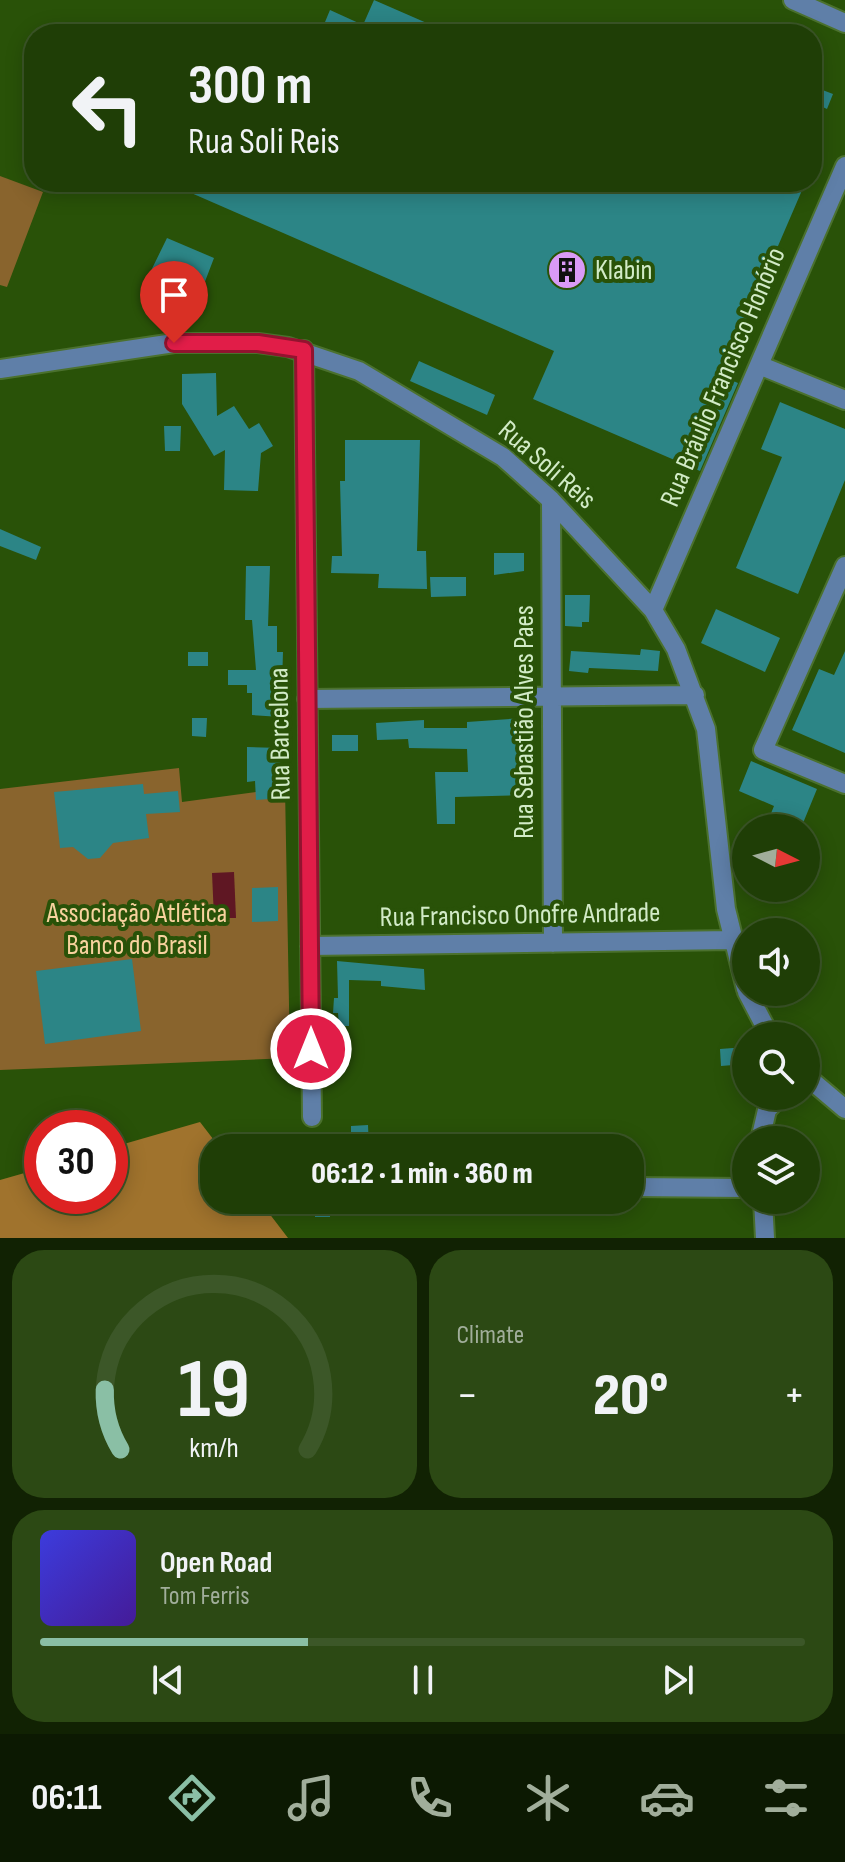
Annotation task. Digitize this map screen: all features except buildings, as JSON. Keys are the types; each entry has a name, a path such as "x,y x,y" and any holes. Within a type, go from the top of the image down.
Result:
{"street":[{"path":"793,0 845,23"},
{"name":"Rua Bráulio Francisco Honório","path":"653,610 845,166"},
{"name":"Rua Soli Reis","path":"0,369 174,343 258,343 304,350 359,371 503,457 551,500 653,610 676,649 695,695 710,751 732,940"},
{"name":"Rua Barcelona","path":"304,350 312,1117"},
{"path":"759,365 845,400"},
{"name":"Rua Sebastião Alves Paes","path":"551,500 553,943"},
{"path":"845,566 763,750 845,784"},
{"path":"307,699 695,695"},
{"name":"Rua Francisco Onofre Andrade","path":"310,946 732,940"},
{"path":"820,1089 845,1109"},
{"path":"644,1187 732,1188"},
{"path":"764,1214 765,1238"}],"green space":[{"path":"0,176 24,185 24,192 43,192 7,287 0,285"},
{"name":"Associação Atlética Banco do Brasil","path":"179,768 182,802 285,788 290,1058 0,1070 0,789"}],"shaded area":[{"path":"234,872 236,918 214,918 212,873"},
{"path":"200,1122 209,1134 200,1134 200,1214 270,1214 288,1238 0,1238 0,1180 24,1173 24,1214 128,1214 128,1143"}],"place":[{"name":"Klabin","path":"567,270"}],"route":[{"path":"174,343 258,343 304,350 311,1049"}]}
